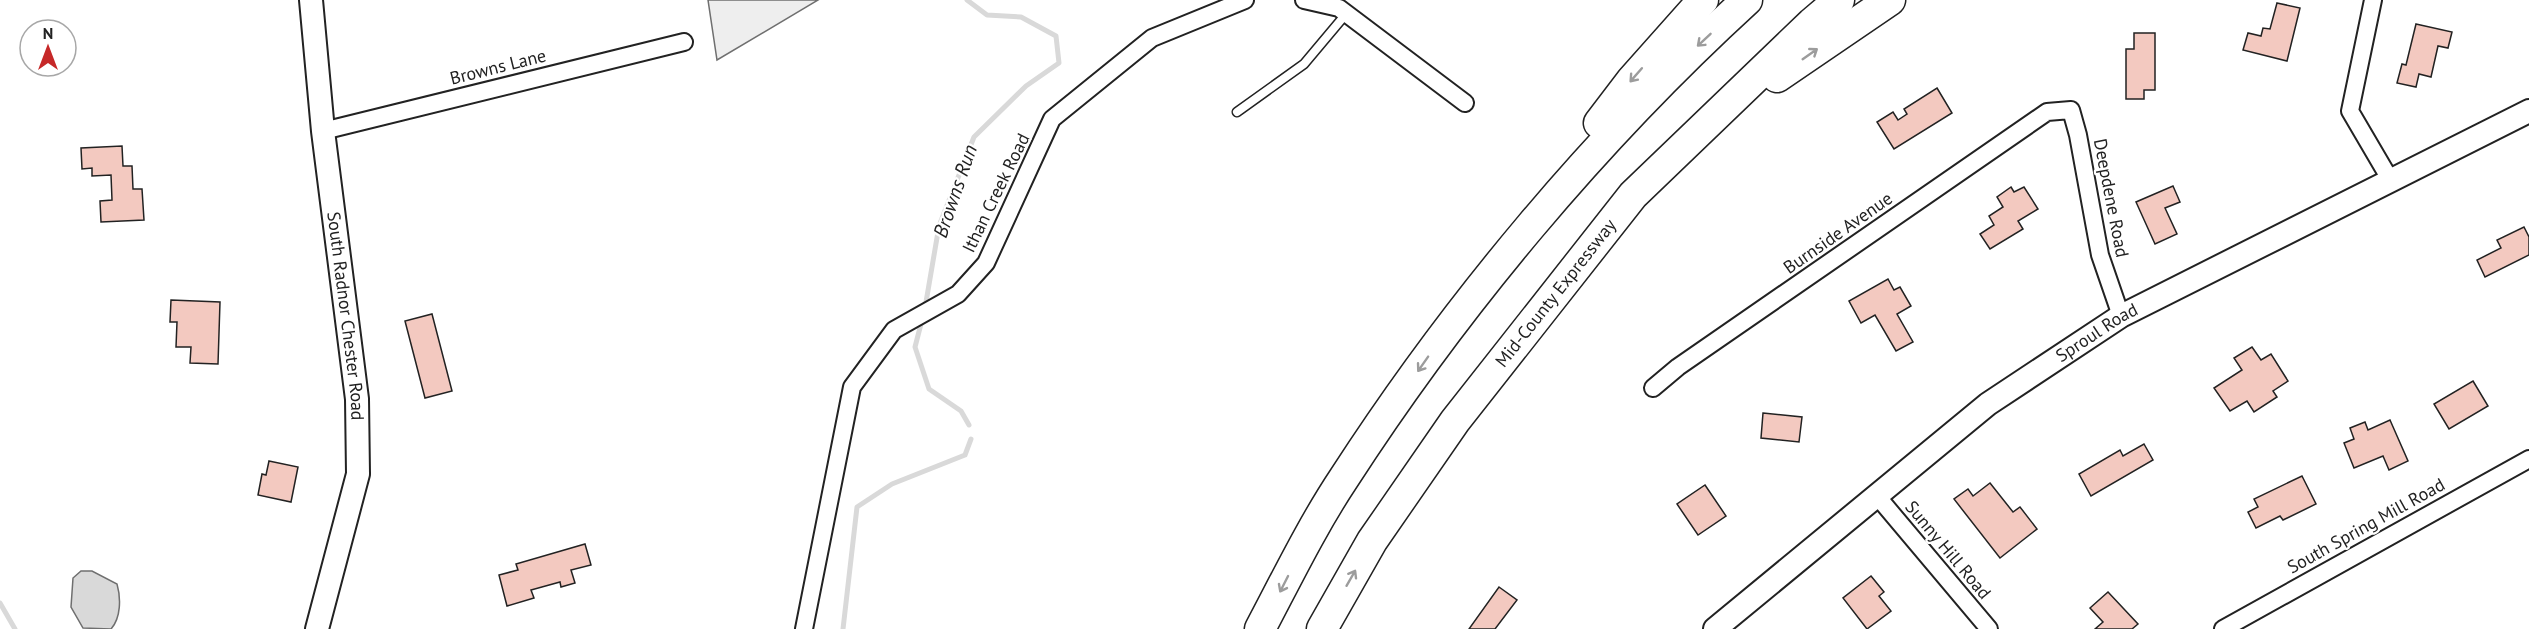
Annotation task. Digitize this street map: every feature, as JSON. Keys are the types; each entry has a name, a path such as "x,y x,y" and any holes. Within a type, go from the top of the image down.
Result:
{"highway":[{"path":"1260,629 1307,539 1344,478 1457,316 1631,81 1703,0"},
{"path":"1457,316 1628,115 1747,0"},
{"name":"Mid-County Expressway","path":"1322,629 1372,541 1455,421 1633,195 1812,23 1839,0"},
{"path":"1633,195 1781,74 1890,0"}],"main road":[{"name":"South Radnor Chester Road","path":"310,0 323,131 357,399 358,474 317,629"},
{"name":"Sproul Road","path":"1715,629 1988,404 2121,316 2529,111"}],"street":[{"name":"Ithan Creek Road","path":"804,629 852,387 894,330 958,294 986,263 1052,119 1152,38 1219,5 1245,0"},
{"path":"1304,0 1339,8 1466,103"},
{"path":"2373,0 2350,111 2391,181"},
{"name":"Browns Lane","path":"323,131 684,42"},
{"name":"Deepdene Road","path":"2047,112 2071,110 2078,135 2100,255 2121,316"},
{"name":"Burnside Avenue","path":"1653,388 1678,367 2047,112"},
{"name":"South Spring Mill Road","path":"2223,629 2529,459"},
{"name":"Sunny Hill Road","path":"1877,496 1989,629"}],"lane":[{"path":"1237,112 1304,64 1346,14"}],"shaded area":[{"path":"708,0 818,0 717,60"},
{"path":"81,571 92,571 117,584 119,608 117,619 111,629 83,628 71,607 73,578"}],"building":[{"path":"2277,3 2300,8 2287,61 2243,50 2248,33 2261,36 2263,28 2270,29"},
{"path":"2416,24 2452,32 2448,48 2438,46 2431,77 2419,74 2416,87 2397,83 2402,64 2406,65"},
{"path":"2134,33 2155,33 2155,90 2144,90 2144,99 2126,99 2126,49 2134,49"},
{"path":"1937,88 1952,113 1894,149 1877,122 1893,112 1898,120 1907,114 1904,109"},
{"path":"122,146 123,166 132,166 133,189 142,189 144,220 101,222 100,201 112,200 111,175 92,176 92,168 82,169 81,148"},
{"path":"2173,186 2180,202 2165,208 2177,234 2155,244 2136,202"},
{"path":"2011,187 2014,192 2024,187 2038,209 2018,221 2023,229 1990,249 1980,234 1994,225 1989,216 2003,207 1997,197"},
{"path":"2524,227 2529,237 2529,255 2485,277 2477,260 2501,248 2497,240"},
{"path":"1888,279 1894,290 1900,287 1911,306 1897,314 1913,342 1896,351 1875,315 1861,323 1849,301"},
{"path":"171,300 220,302 218,364 190,363 191,347 176,347 177,322 170,322"},
{"path":"432,314 452,391 425,398 405,321"},
{"path":"2252,347 2261,360 2271,354 2288,381 2273,391 2277,397 2254,412 2247,401 2230,411 2214,388 2242,370 2234,358"},
{"path":"2473,381 2488,406 2449,429 2434,404"},
{"path":"1763,413 1802,417 1799,442 1761,438"},
{"path":"2390,420 2408,461 2389,470 2383,456 2354,468 2344,443 2354,439 2350,428 2365,422 2368,430"},
{"path":"2144,444 2153,460 2091,496 2079,474 2120,450 2123,456"},
{"path":"269,461 298,467 291,502 258,495 262,474 266,475"},
{"path":"2302,476 2316,504 2283,520 2280,516 2256,528 2248,512 2258,507 2254,499"},
{"path":"1990,483 2013,512 2020,507 2037,529 2000,558 1954,499 1968,489 1973,496"},
{"path":"1705,485 1726,516 1698,535 1677,504"},
{"path":"585,544 591,565 571,570 575,583 561,587 560,582 531,590 534,598 507,606 499,575 518,570 516,564"},
{"path":"1871,576 1884,592 1879,596 1891,611 1867,629 1843,598"},
{"path":"1499,587 1517,600 1495,629 1469,629"},
{"path":"2108,592 2138,624 2132,629 2095,629 2103,622 2090,608"}],"waterway":[{"name":"Browns Run","path":"925,308 939,226 974,137 1026,86 1059,63 1056,36 1021,17 987,15 967,0"},
{"name":"Browns Run","path":"922,320 915,347 929,389 961,411 969,425"},
{"name":"Browns Run","path":"843,629 857,507 892,484 965,455 971,439"},
{"path":"0,603 15,629"}]}
